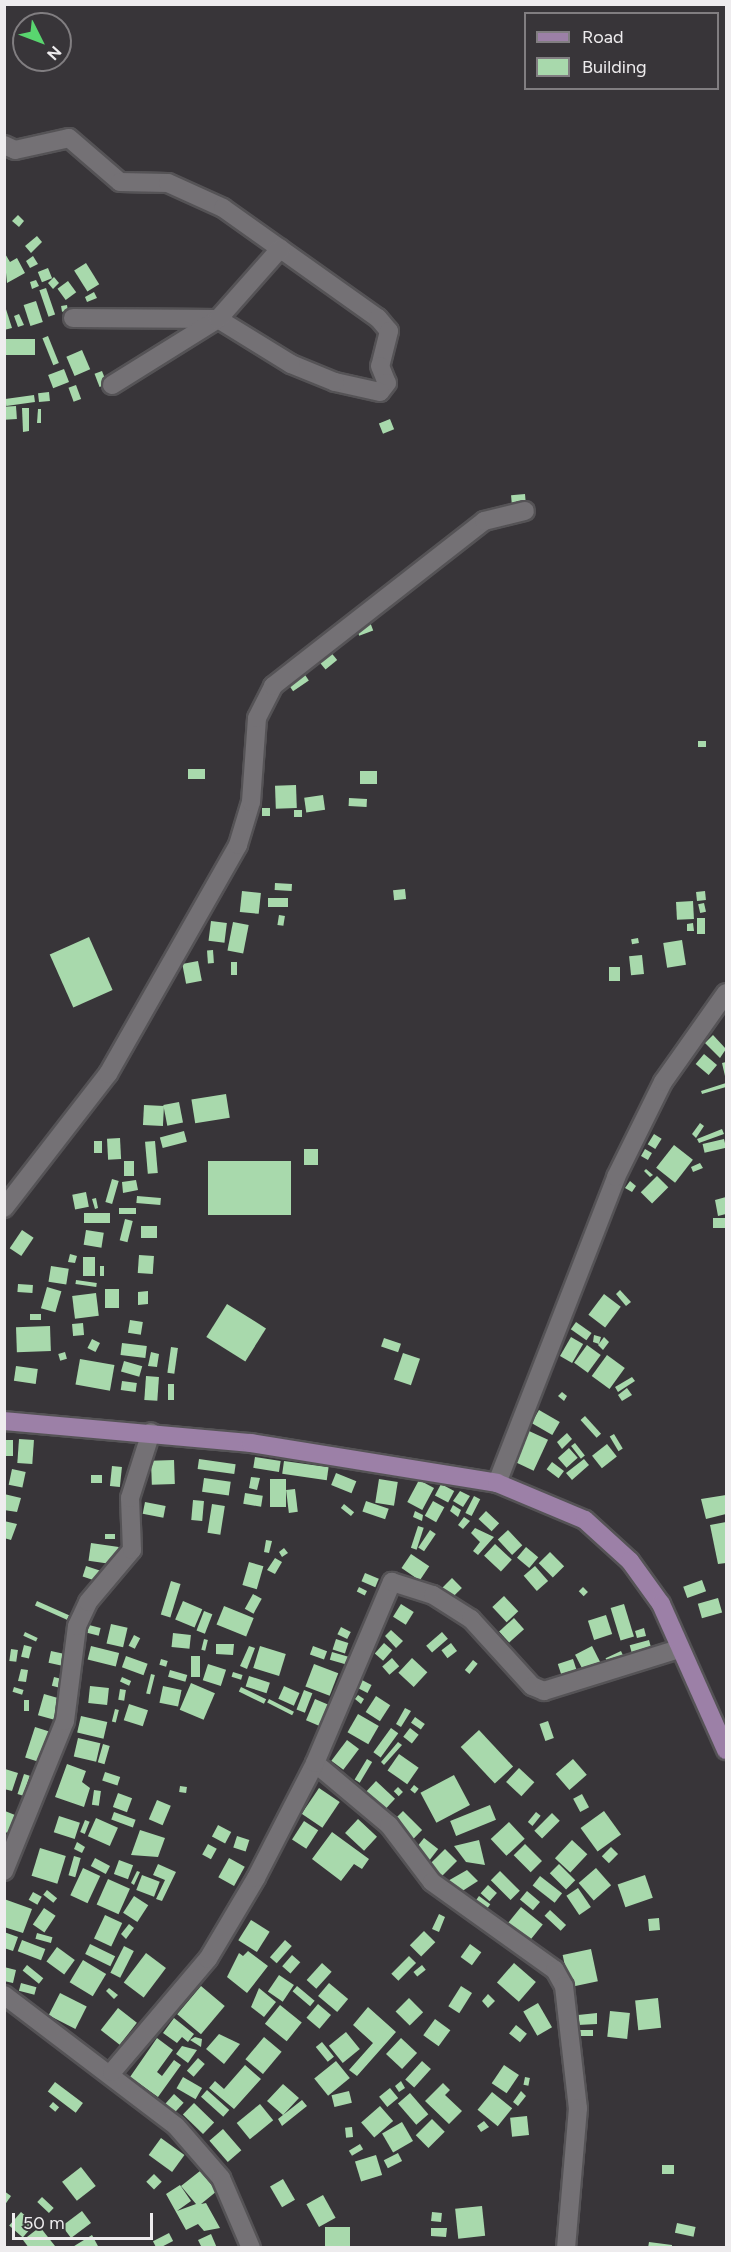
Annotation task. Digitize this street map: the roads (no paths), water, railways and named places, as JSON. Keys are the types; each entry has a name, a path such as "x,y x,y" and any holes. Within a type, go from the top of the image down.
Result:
{"main road":[{"path":"4,1421 151,1431 497,1483 585,1520 622,1554 661,1604 679,1649 726,1750"}],"street":[{"path":"4,146 15,150 69,138 120,182 168,183 192,192 354,297 389,331 381,357 387,383 380,392 291,364 218,319 73,318"},
{"path":"112,385 218,319 280,249"},
{"path":"4,1208 108,1074 238,845 251,802 257,718 273,686 484,521 525,511"},
{"path":"497,1483 616,1177 663,1083 726,993"},
{"path":"4,1871 65,1721 77,1626 88,1602 132,1550 130,1498 151,1431"},
{"path":"112,2072 208,1959 315,1763 392,1582 433,1595 471,1618 532,1686 544,1691 679,1649"},
{"path":"315,1763 389,1825 432,1882 555,1970 564,1986 578,2108 566,2247"},
{"path":"4,1995 112,2072 176,2126 221,2178 251,2247"}]}
